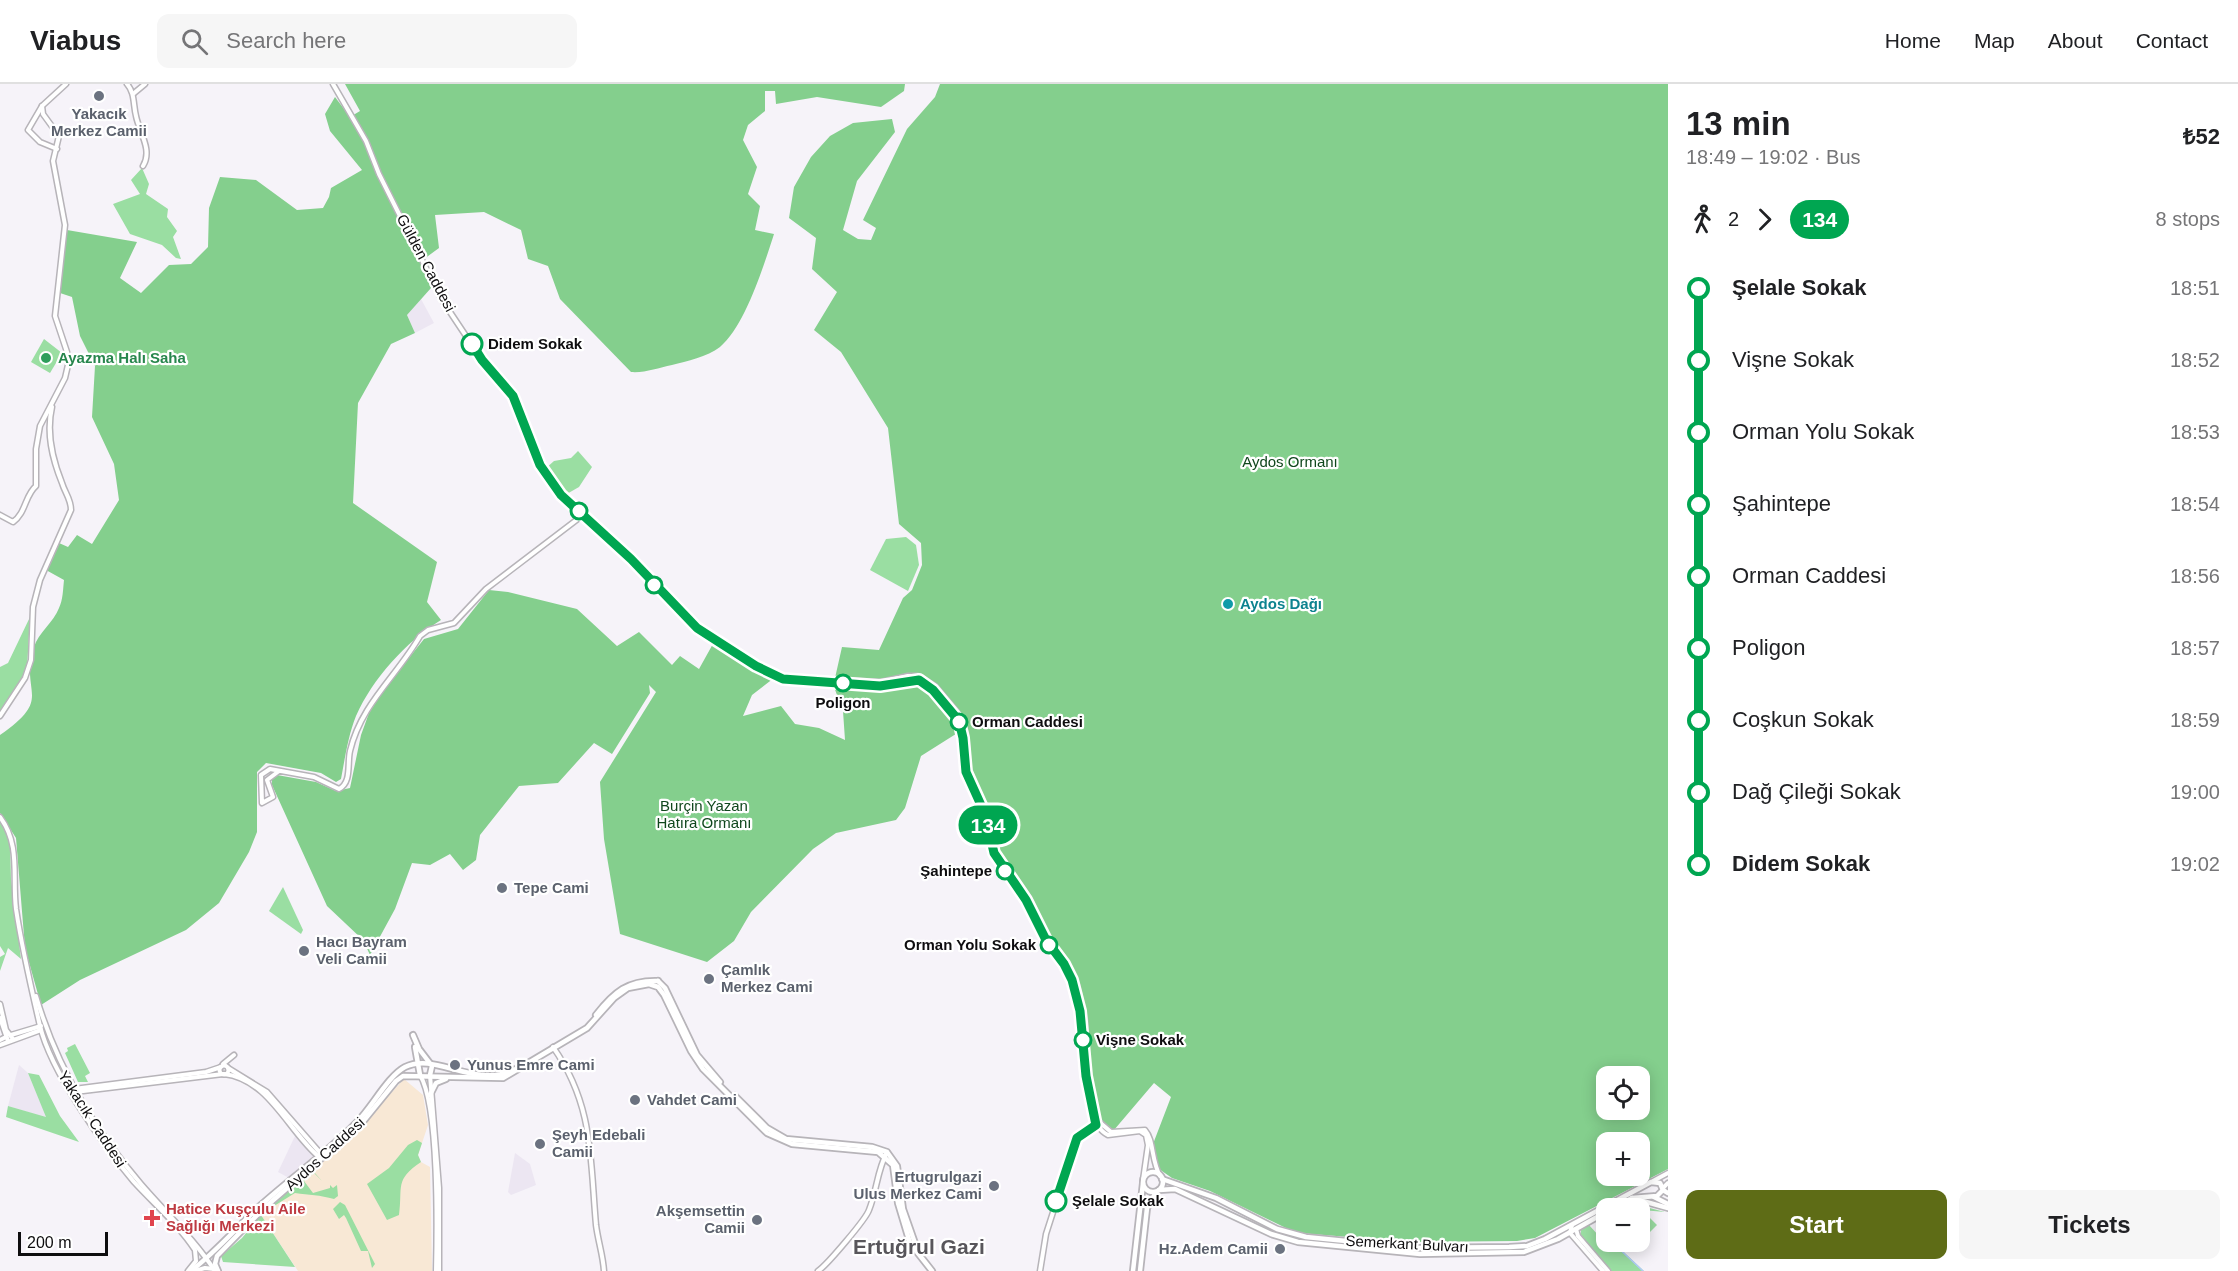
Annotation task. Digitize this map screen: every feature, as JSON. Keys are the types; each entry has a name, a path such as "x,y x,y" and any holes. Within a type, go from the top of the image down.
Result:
{"main road":[{"path":"416,1051 420,1075 503,1078 553,1048 588,1023 621,988 641,981 658,985 699,1063 766,1133 789,1143 886,1154 893,1165 898,1203 910,1243 934,1271"},
{"name":"Aydos Caddesi","path":"216,1270 217,1256 366,1113 401,1070 414,1059 416,1051 413,1035 418,1049 430,1064"},
{"path":"401,1070 419,1064 430,1064 467,1074 503,1075 553,1048"},
{"path":"430,1064 432,1071 430,1075"},
{"name":"Aydos Caddesi","path":"207,1258 261,1205 365,1119 396,1081 403,1076 420,1075"},
{"path":"430,1095 437,1082 456,1078"},
{"path":"1133,1271 1143,1181 1152,1173 1161,1177 1158,1191 1147,1208 1140,1271"},
{"name":"Semerkant Bulvarı","path":"1161,1177 1216,1198 1276,1229 1329,1240 1416,1248 1509,1247 1536,1243 1574,1227 1652,1182"},
{"path":"1143,1181 1148,1191 1158,1191"},
{"path":"1632,1198 1652,1196 1665,1191 1660,1183 1652,1182 1647,1190 1652,1196 1668,1206"},
{"name":"Semerkant Bulvarı","path":"1158,1191 1175,1189 1271,1234 1298,1242 1420,1254 1524,1252 1570,1233 1574,1227"},
{"path":"1650,1202 1668,1206"},
{"path":"1574,1227 1596,1217"},
{"path":"191,1271 207,1258"}],"street":[{"path":"57,149 40,142 28,130 42,106 66,84"},
{"path":"127,84 133,94 136,117 146,146 143,166"},
{"path":"133,94 145,84"},
{"name":"Gülden Caddesi","path":"333,84 366,141 379,174 442,300 482,360 513,396 540,465 561,495 631,559 697,628 778,677 796,681 883,686 914,679 924,682 953,713 961,728 966,772 985,814 999,859 1029,898 1053,948 1067,969 1077,997 1086,1076 1098,1124"},
{"path":"0,515 13,522 18,518 31,491 36,486 38,436 65,378 68,365 67,352 55,316 65,225 53,167 59,136 43,114 42,106"},
{"path":"0,716 25,678 31,660 33,607 40,580 71,510 71,501 62,485 48,431 53,400"},
{"path":"279,771 267,780 273,797 261,803 260,792 264,772 270,769 314,777 339,789 343,787 347,781 350,752 371,700 413,649 420,636 428,630 454,623 486,589 583,515"},
{"path":"260,792 265,789 270,791"},
{"name":"Yakacık Caddesi","path":"0,817 9,829 13,840 16,906 27,966 43,1028 73,1091 127,1173 192,1245 197,1257 191,1271"},
{"path":"0,1004 9,1037"},
{"path":"0,1018 9,1037"},
{"path":"0,1043 9,1037 43,1028"},
{"path":"553,1048 573,1079 588,1130 597,1228 604,1271"},
{"path":"224,1074 220,1071 225,1067"},
{"path":"224,1074 225,1067"},
{"path":"73,1091 206,1072 225,1067 267,1092 321,1156"},
{"path":"73,1091 224,1074 238,1077 258,1088 321,1156"},
{"path":"420,1075 429,1108 433,1146 438,1271"},
{"path":"430,1075 438,1188 438,1271"},
{"name":"Yakacık Caddesi","path":"73,1091 131,1172 216,1270"},
{"path":"1040,1271 1046,1234 1072,1150 1081,1134 1098,1124 1108,1135 1145,1130 1149,1135 1152,1160 1161,1177"},
{"path":"1138,1130 1144,1132 1148,1141 1143,1181"},
{"path":"818,1271 827,1264 869,1212 877,1174 886,1154"},
{"path":"1652,1182 1668,1173"},
{"path":"1665,1191 1668,1183"},
{"path":"1574,1227 1603,1271"},
{"path":"1570,1233 1608,1271"},
{"path":"191,1271 205,1268 216,1270"}],"shaded area":[{"path":"421,299 434,323 415,333 407,315"},
{"path":"19,1065 28,1073 47,1118 8,1106"},
{"path":"404,1079 423,1095 428,1125 418,1155 421,1162 430,1167 432,1271 298,1271 261,1215 344,1144"},
{"path":"295,1136 313,1156 289,1178 278,1172"},
{"path":"515,1153 530,1164 536,1185 511,1195 508,1192"}],"green space":[{"path":"345,84 905,84 904,91 881,107 817,97 776,104 775,91 765,91 765,111 748,125 743,140 757,167 748,194 760,206 755,230 774,234 753,294 738,325 720,347 690,360 646,371 631,372 560,299 548,266 528,259 521,230 484,212 435,215 439,248 424,259 431,288 407,315 415,333 391,344 358,403 353,503 437,562 427,602 441,620 403,650 381,675 363,702 353,724 341,779 336,782 321,773 266,763 257,772 257,832 249,852 219,903 186,930 80,980 41,1005 25,948 16,838 0,813 0,735 17,722 31,703 30,663 34,647 57,613 62,598 64,580 46,570 59,543 68,547 77,535 92,544 119,500 114,464 92,417 95,366 80,336 72,297 60,293 67,230 137,242 120,278 141,293 169,265 191,264 208,247 209,208 220,177 256,180 297,210 323,208 331,188 362,170 330,131 325,114 335,97 350,117 360,111"},
{"name":"Aydos Ormanı","path":"940,84 1668,84 1668,1169 1650,1178 1650,1132 1596,1132 1596,1186 1635,1186 1612,1198 1596,1198 1596,1206 1535,1238 1517,1241 1411,1242 1299,1233 1210,1191 1172,1178 1159,1169 1154,1156 1153,1144 1171,1097 1154,1083 1114,1130 1109,1130 1098,1117 1089,1061 1087,1021 1080,988 1066,957 1049,937 1033,900 999,851 990,814 971,772 967,728 944,695 913,677 885,682 835,678 842,647 879,650 903,598 912,590 922,565 921,543 899,524 888,428 841,352 814,330 837,292 812,269 816,238 789,218 794,187 811,157 830,136 853,123 892,119 895,132 857,181 843,230 858,239 871,240 876,228 863,220 907,129 935,97"},
{"path":"142,168 149,184 146,194 168,209 167,217 177,231 173,237 181,259 176,258 162,245 130,234 113,204 140,194 131,180"},
{"name":"Ayazma Halı Saha","path":"44,339 62,353 50,373 31,362"},
{"path":"578,451 592,467 579,487 565,495 545,469 554,461 571,458"},
{"path":"906,537 916,545 919,565 908,591 870,570 886,539"},
{"name":"Burçin Yazan Hatıra Ormanı","path":"489,590 508,592 577,609 617,646 639,632 672,665 680,656 699,669 714,642 774,678 752,695 743,716 781,706 795,724 819,728 845,740 843,711 834,687 885,689 913,685 928,690 942,702 953,717 959,732 921,756 905,808 896,820 836,833 813,849 751,912 734,941 707,962 620,934 604,839 600,782 656,692 649,685 650,693 612,754 594,743 558,783 519,786 480,835 476,860 463,870 450,854 430,865 412,863 395,909 370,955 363,940 327,906 272,785 272,779 277,775 316,782 336,791 350,788 361,735 369,713 385,688 424,639 458,629"},
{"path":"30,617 27,669 0,713 0,667 8,663"},
{"path":"0,820 10,839 11,879 21,959 8,948 0,971 0,957 5,954 0,946"},
{"path":"283,887 303,930 301,934 269,911"},
{"path":"75,1044 90,1073 85,1076 88,1082 78,1082 65,1053 68,1051 67,1048"},
{"path":"28,1073 39,1075 60,1116 79,1142 6,1117 8,1106 46,1117"},
{"path":"417,1140 422,1143 418,1155 421,1162 412,1168 403,1179 399,1215 387,1220 367,1184 389,1168 408,1145"},
{"path":"311,1171 314,1172 322,1181 314,1173 304,1181 313,1193 330,1188 330,1185 333,1188 337,1185 338,1196 334,1199 295,1193 266,1211"},
{"path":"340,1202 345,1205 375,1264 372,1268 368,1251 361,1251 344,1215 339,1219 333,1209"},
{"path":"261,1215 295,1267 223,1262 221,1256 242,1238"},
{"path":"1650,1218 1657,1225 1650,1232"},
{"path":"1589,1225 1596,1233 1596,1252 1624,1252 1644,1271 1611,1271 1581,1235 1581,1230"}],"waterway":[{"path":"1623,1252 1643,1271"}],"bus line":[{"name":"134","path":"472,344 482,360 513,396 540,465 561,495 631,559 697,628 756,666 783,679 880,686 907,679 919,680 929,685 956,716 963,738 966,772 985,814 994,853 1003,869 1020,890 1046,940 1067,969 1076,990 1083,1028 1086,1076 1096,1125 1077,1138 1056,1201"}],"place":[{"name":"Yakacık Merkez Camii","path":"99,96"},
{"name":"Didem Sokak","path":"472,344"},
{"name":"Ayazma Halı Saha","path":"46,358"},
{"name":"Aydos Dağı","path":"1228,604"},
{"name":"Poligon","path":"843,683"},
{"name":"Orman Caddesi","path":"959,722"},
{"name":"Şahintepe","path":"1005,871"},
{"name":"Tepe Cami","path":"502,888"},
{"name":"Orman Yolu Sokak","path":"1049,945"},
{"name":"Hacı Bayram Veli Camii","path":"304,951"},
{"name":"Çamlık Merkez Cami","path":"709,979"},
{"name":"Vişne Sokak","path":"1083,1040"},
{"name":"Yunus Emre Cami","path":"455,1065"},
{"name":"Vahdet Cami","path":"635,1100"},
{"name":"Şeyh Edebali Camii","path":"540,1144"},
{"name":"Ertugrulgazi Ulus Merkez Cami","path":"994,1186"},
{"name":"Şelale Sokak","path":"1056,1201"},
{"name":"Hatice Kuşçulu Aile Sağlığı Merkezi","path":"152,1218"},
{"name":"Akşemsettin Camii","path":"757,1220"},
{"name":"Hz.Adem Camii","path":"1280,1249"}],"district":[{"name":"Ertuğrul Gazi","path":"919,1247"}]}
